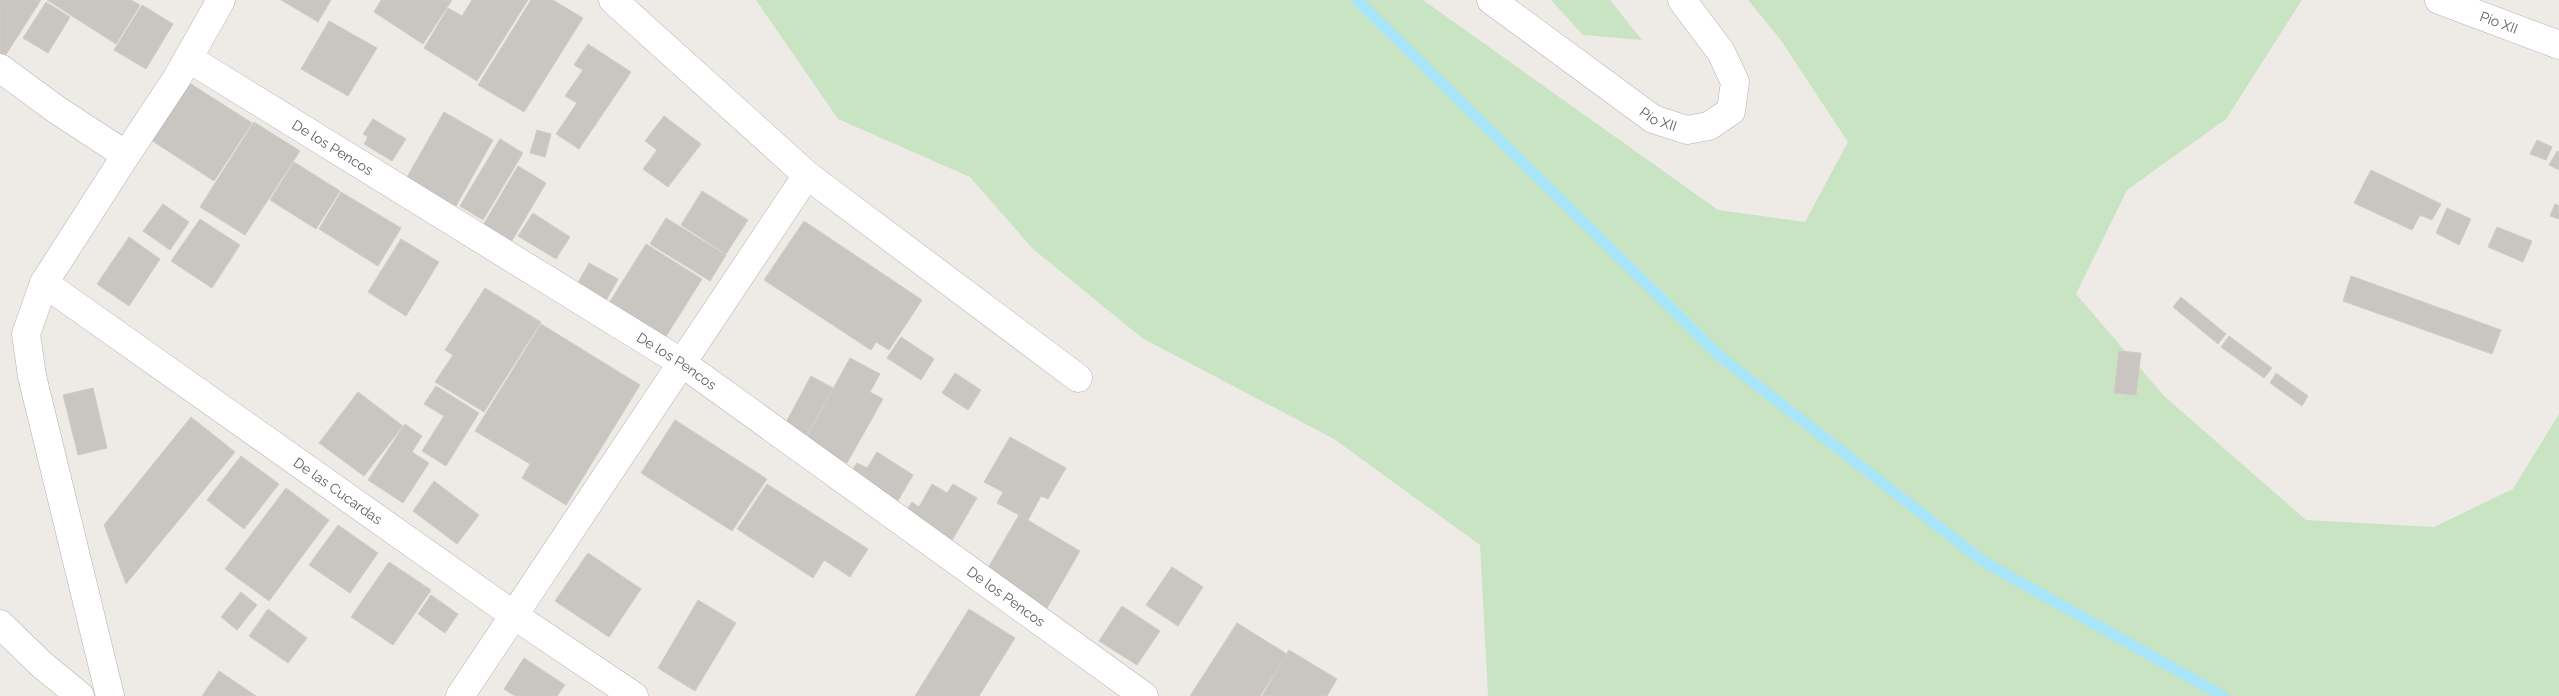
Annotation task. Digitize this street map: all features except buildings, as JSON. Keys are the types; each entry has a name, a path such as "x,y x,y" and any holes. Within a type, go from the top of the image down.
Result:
{"street":[{"path":"110,696 27,352 26,334 44,283 178,78 221,0"},
{"path":"613,0 808,175 1078,378"},
{"name":"Pío XII","path":"1491,0 1653,119 1687,130 1709,126 1730,111 1735,82 1721,52 1682,0"},
{"name":"Pío XII","path":"2439,0 2559,45"},
{"name":"De los Pencos","path":"188,58 682,363 1144,696"},
{"path":"0,68 57,110 126,156"},
{"path":"460,696 808,175"},
{"name":"De las Cucardas","path":"44,283 515,616 634,696"},
{"path":"0,624 41,664 80,696"}],"green space":[{"path":"756,0 1423,0 1718,210 1805,222 1848,142 1780,39 1748,0 2302,0 2226,119 2127,190 2076,294 2164,396 2306,520 2434,527 2513,489 2559,414 2559,696 1488,696 1480,545 1334,439 1142,338 1033,249 970,177 838,119"},
{"path":"1551,0 1610,0 1642,40 1583,35"}],"waterway":[{"path":"1357,0 1722,358 1984,562 2223,696"}]}
